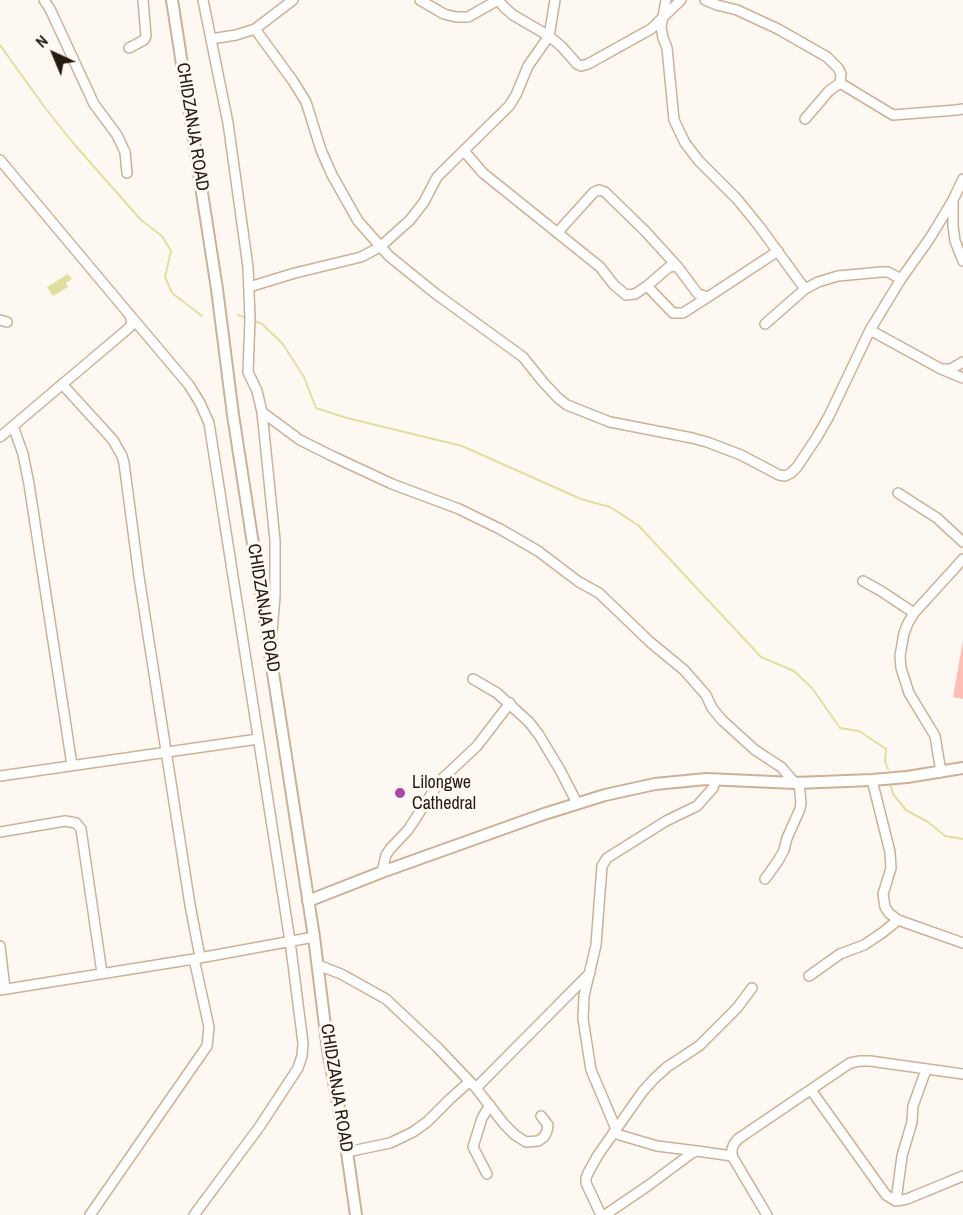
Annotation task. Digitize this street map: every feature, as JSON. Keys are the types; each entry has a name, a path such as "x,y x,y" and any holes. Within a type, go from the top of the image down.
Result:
{"street":[{"path":"44,0 94,104 117,135 125,152 127,173"},
{"path":"129,48 144,40 146,36 142,0"},
{"name":"CHIDZANJA ROAD","path":"172,0 217,289 233,415 314,937 328,1050 356,1215"},
{"path":"205,0 228,123 248,267 250,319 248,372 257,391 262,412 275,540 275,596 270,657"},
{"path":"211,39 255,29 293,0"},
{"path":"420,0 444,14 456,17 468,17 498,0 513,15 549,36 581,66 651,29 681,0"},
{"path":"249,288 295,273 361,257 380,247 410,220 424,202 437,177 509,106 528,66 549,36 555,0"},
{"path":"666,0 661,27 667,48 674,120 685,143 699,161 737,199 805,289"},
{"path":"705,0 737,10 778,29 827,57 838,68 841,74 840,83 829,91 805,119"},
{"path":"255,29 306,102 321,150 358,221 380,247 435,294 523,357 543,382 567,405 610,422 706,442 741,455 779,475 785,476 790,473 817,437 870,330 901,279 930,238 963,179"},
{"path":"840,83 893,115 963,109"},
{"path":"464,151 483,173 600,267 614,285 626,295 635,294 669,267 677,266"},
{"path":"0,160 189,385 209,423 290,941 303,1042 298,1068 260,1126 194,1215"},
{"path":"557,233 594,192 599,190 605,192 677,266 698,294 708,297"},
{"path":"953,200 955,241 963,261"},
{"path":"647,286 673,313 683,313 778,251"},
{"path":"765,324 805,289 818,282 838,276 881,272 888,272 901,279"},
{"path":"1,435 130,327 132,321 129,314"},
{"path":"870,330 941,369 963,378"},
{"path":"941,369 951,369 963,362"},
{"path":"62,384 113,440 122,456 209,1027 207,1046 90,1215"},
{"path":"262,412 300,440 392,484 459,509 538,551 579,582 599,593 650,642 684,670 706,695 712,708 722,720 755,750 781,767 797,783 801,809 787,838 784,850 765,879"},
{"path":"13,426 29,484 72,765"},
{"path":"898,493 937,518 963,542"},
{"path":"941,772 935,736 909,693 900,668 901,645 908,623 914,614 963,559"},
{"path":"862,581 914,614"},
{"path":"473,679 497,693 529,722 560,770 577,803"},
{"path":"382,872 390,849 408,830 436,787 477,746 510,703"},
{"path":"0,776 258,739"},
{"path":"308,902 382,872 544,814 605,795 655,784 716,779 797,783 872,780 963,768"},
{"path":"716,779 713,788 697,806 666,821 604,862 596,945 585,996 583,1019 591,1070 615,1131 657,1146 732,1156"},
{"path":"872,780 891,852 891,868 883,894 889,913 898,920 963,943"},
{"path":"0,832 65,821 76,823 81,829 102,973"},
{"path":"809,976 840,954 864,945 898,920"},
{"path":"0,946 2,989 314,937"},
{"path":"318,965 341,974 386,999 437,1047 515,1135 526,1142 537,1141 544,1137 548,1131 548,1125 541,1116"},
{"path":"347,1152 390,1143 427,1122 450,1099 472,1085 590,973"},
{"path":"697,1151 603,1215 586,1184 586,1178 598,1155 654,1079 699,1046 737,1008 752,988"},
{"path":"767,1215 732,1156 732,1149 738,1140 842,1068 860,1060 963,1074"},
{"path":"896,1201 902,1156 912,1122 913,1106 926,1070"},
{"path":"811,1090 886,1195 896,1201 907,1199 963,1176"},
{"path":"487,1174 473,1147 482,1118 490,1105"}],"shaded area":[{"path":"68,274 72,279 66,283 68,287 53,296 47,287"},
{"path":"963,641 963,699 953,697"}],"waterway":[{"path":"0,45 74,144 141,220 162,236 171,251 165,277 172,293 202,316"},
{"path":"238,315 246,318"},
{"path":"252,320 262,324 282,343 304,377 316,408 347,418 462,446 581,499 610,507 638,525 761,657 794,671 812,688 840,728 859,731 886,749 885,761 888,769"},
{"path":"890,782 893,794 906,810 928,822 945,836 963,839"}],"place":[{"name":"Lilongwe Cathedral","path":"400,793"}]}
